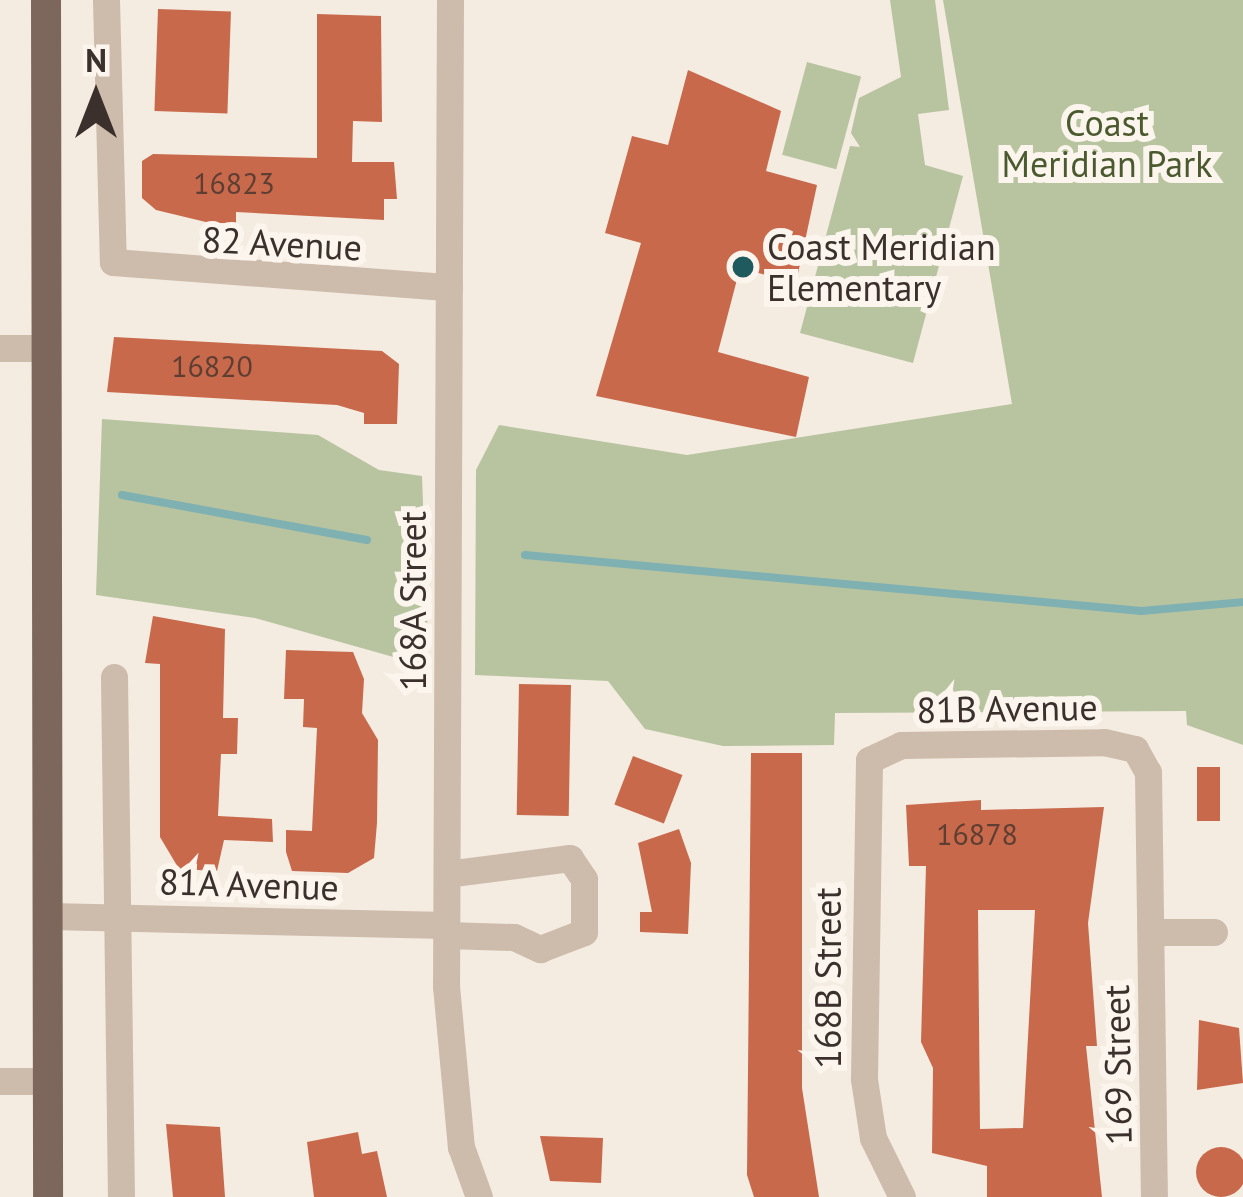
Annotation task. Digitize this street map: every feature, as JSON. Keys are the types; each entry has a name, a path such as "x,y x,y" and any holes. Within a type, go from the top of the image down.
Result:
{"main road":[{"path":"46,0 47,1197"}],"street":[{"name":"82 Avenue","path":"106,0 113,262 449,287"},
{"name":"168A Street","path":"450,0 446,930 459,1134 479,1197"},
{"path":"0,348 47,348"},
{"path":"113,677 121,1197"},
{"name":"81B Avenue","path":"873,753 1103,742 1141,753"},
{"name":"168B Street","path":"873,753 863,784 865,1094 902,1197"},
{"name":"169 Street","path":"1141,753 1152,932 1154,1197"},
{"name":"81A Avenue","path":"49,916 446,930 514,937 540,949 584,932 584,879 570,858 447,874"},
{"path":"1152,932 1214,932"},
{"path":"0,1081 46,1081"}],"green space":[{"path":"890,0 935,0 949,110 918,114 925,165 963,176 913,363 800,333 850,146 860,147 851,133 859,98 901,77"},
{"name":"Coast Meridian Park","path":"943,0 1243,0 1243,745 1187,725 1186,711 835,713 834,745 723,746 645,729 608,681 475,675 476,470 499,425 687,455 1012,404"},
{"path":"807,62 861,76 836,169 782,155"},
{"path":"102,419 318,435 379,470 422,476 429,667 255,618 96,595"}],"building":[{"path":"158,9 231,12 227,113 154,111"},
{"path":"317,14 381,16 382,122 353,121 352,162 394,162 397,199 384,199 384,220 236,212 236,223 210,223 156,210 142,198 142,161 153,154 317,158"},
{"path":"688,70 781,111 766,171 817,185 796,283 740,268 718,352 809,377 796,437 596,396 641,243 605,233 632,136 668,145"},
{"path":"114,337 382,351 399,364 397,424 364,424 364,413 337,405 107,392"},
{"path":"153,616 225,629 223,718 238,718 237,754 221,754 218,816 272,819 273,842 224,840 217,871 179,869 160,837 160,664 145,663"},
{"path":"286,650 353,652 364,679 362,713 378,740 377,823 374,858 348,873 292,871 286,852 286,830 312,831 317,728 303,727 304,699 284,699"},
{"path":"519,684 571,685 569,816 517,815"},
{"path":"751,753 802,753 802,1088 819,1197 754,1197 747,1175"},
{"path":"633,756 682,775 664,824 614,805"},
{"path":"1197,767 1220,767 1220,821 1197,821"},
{"path":"981,800 981,810 1104,807 1088,923 1097,1046 1086,1046 1102,1197 987,1197 987,1166 932,1153 933,1068 921,1042 926,866 909,866 906,805","holes":["978,910 1035,910 1023,1128 980,1129"]},
{"path":"679,829 691,863 688,934 640,932 640,912 652,912 638,843"},
{"path":"1199,1020 1239,1028 1243,1083 1197,1090"},
{"path":"166,1124 220,1127 225,1197 173,1197"},
{"path":"358,1132 362,1154 377,1151 387,1197 314,1197 307,1142"},
{"path":"540,1136 603,1138 601,1183 550,1181"},
{"path":"1221,1147 1239,1154 1246,1172 1239,1190 1221,1197 1203,1190 1196,1172 1203,1154"}],"waterway":[{"path":"122,495 367,540"},
{"path":"525,555 1141,611 1243,602"}],"place":[{"name":"Coast Meridian Elementary","path":"743,267"}]}
